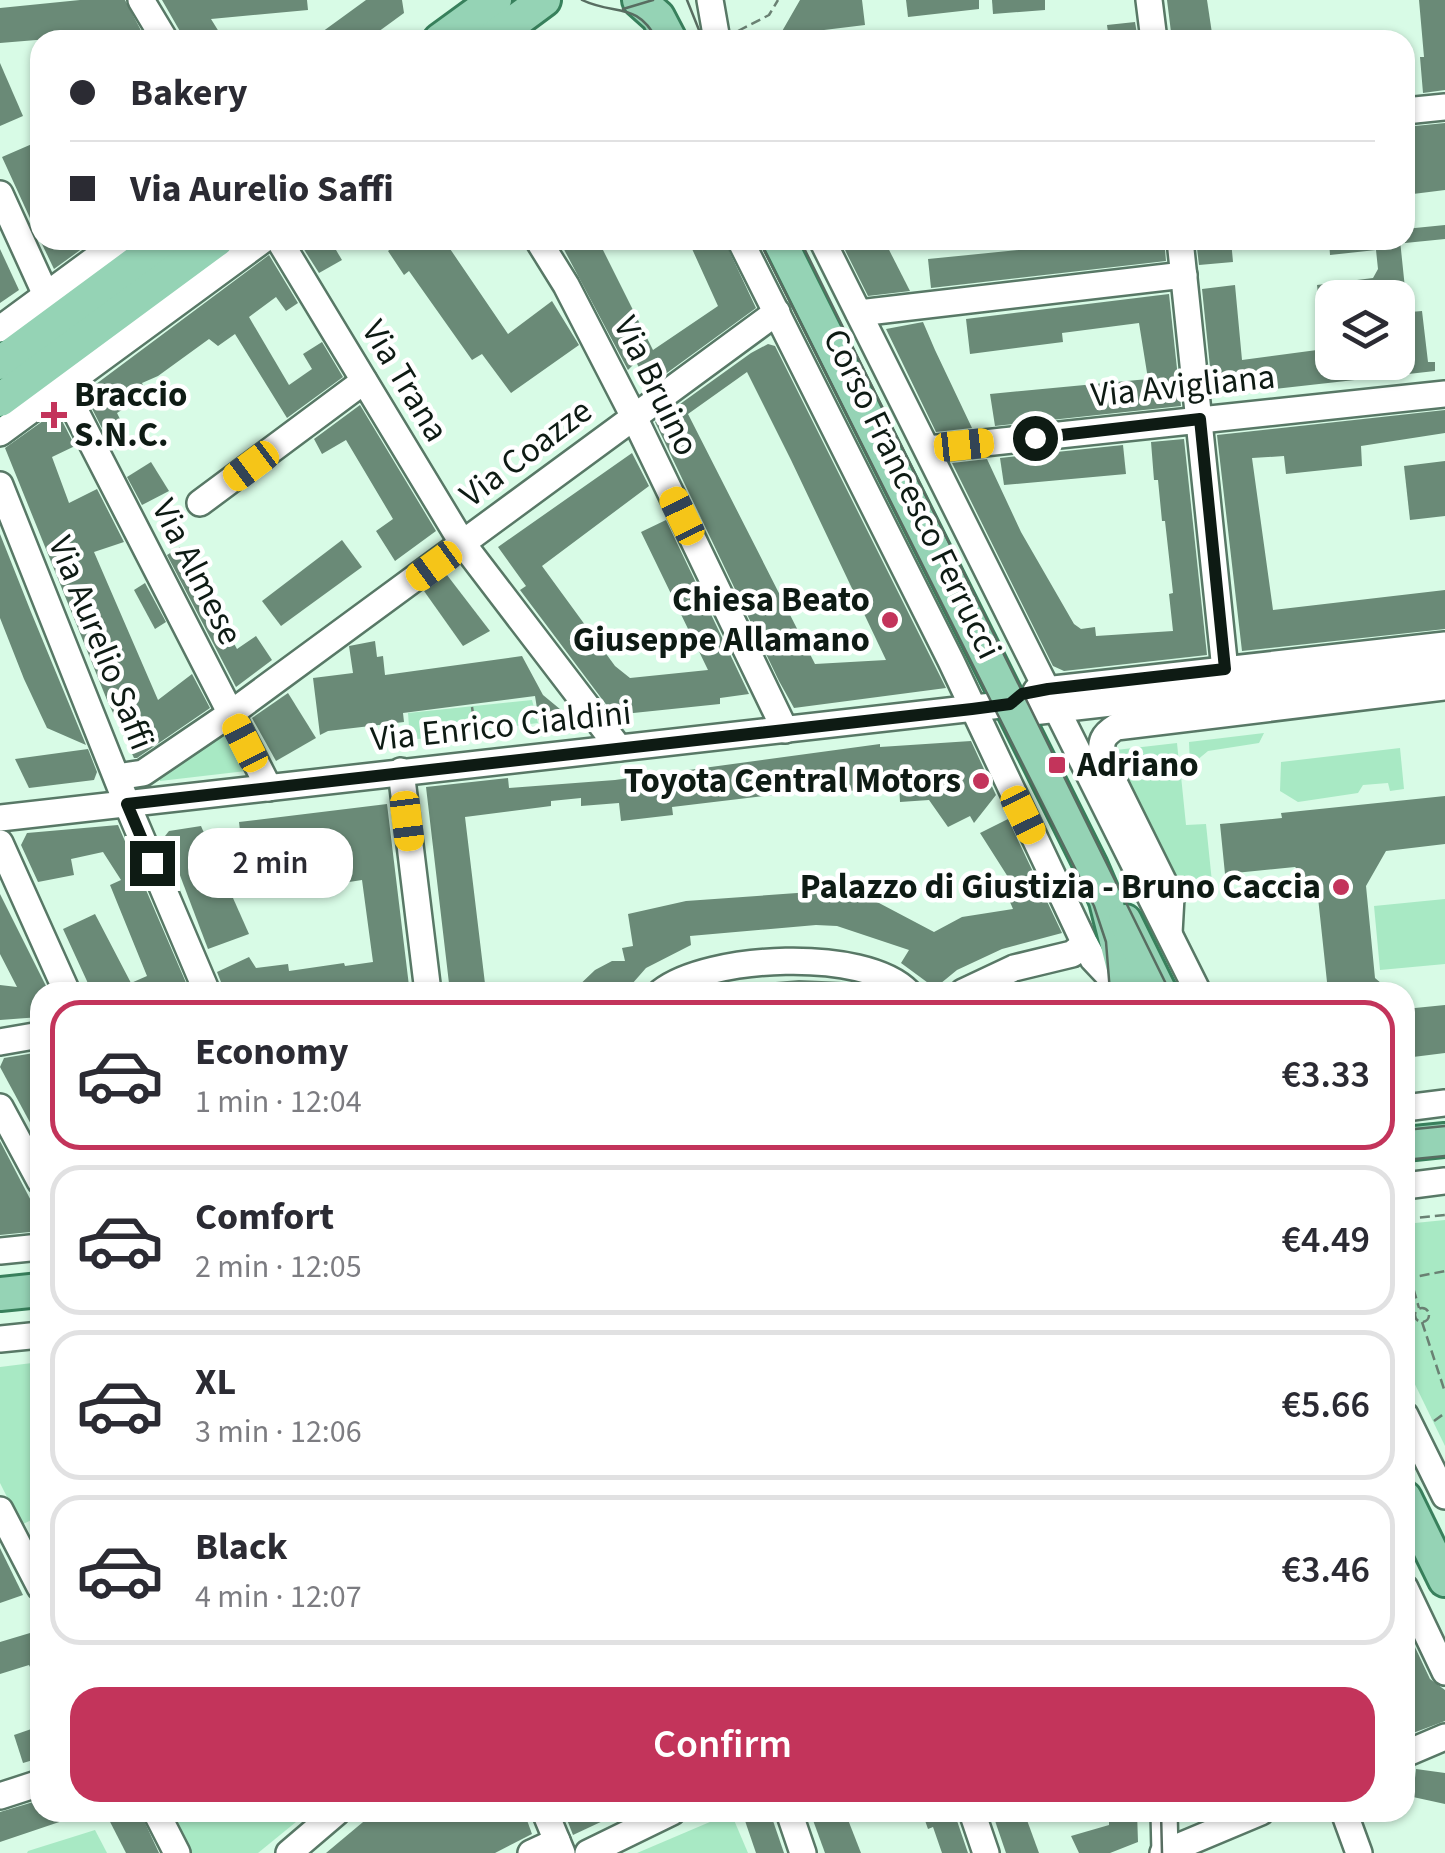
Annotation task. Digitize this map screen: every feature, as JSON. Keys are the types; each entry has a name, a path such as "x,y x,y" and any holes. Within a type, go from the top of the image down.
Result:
{"main road":[{"path":"454,30 494,0"},
{"path":"504,30 544,0"},
{"path":"639,0 658,17 665,30"},
{"path":"673,0 685,30"},
{"path":"0,363 153,250"},
{"path":"0,400 203,250"},
{"name":"Corso Francesco Ferrucci","path":"784,250 1091,866 1106,901 1124,982"},
{"path":"1091,866 1120,911 1155,982"},
{"path":"1415,1143 1445,1140"},
{"path":"0,1294 30,1291"},
{"path":"1415,1518 1445,1580"}],"street":[{"path":"141,0 159,30"},
{"path":"710,0 725,30"},
{"path":"1150,0 1153,30"},
{"path":"1415,110 1445,107"},
{"path":"0,194 46,295"},
{"path":"0,329 107,250"},
{"path":"0,434 249,250"},
{"name":"Via Trana","path":"285,250 463,544 620,748"},
{"name":"Via Bruino","path":"544,250 634,417 785,730"},
{"name":"Corso Francesco Ferrucci","path":"745,250 1085,944 1093,959 1116,982"},
{"name":"Corso Francesco Ferrucci","path":"827,250 1193,982"},
{"path":"1181,250 1226,679"},
{"path":"859,313 1184,275"},
{"name":"Via Coazze","path":"117,777 143,773 230,714 777,312"},
{"path":"200,503 364,381"},
{"name":"Via Almese","path":"63,387 269,788"},
{"name":"Via Avigliana","path":"928,449 1445,394"},
{"name":"Via Aurelio Saffi","path":"0,484 127,804 204,982"},
{"path":"1053,699 1226,679 1445,645"},
{"path":"1169,933 1172,897 1102,758 1100,744 1104,734 1116,726 1187,706 1433,677"},
{"path":"1226,679 1271,696"},
{"path":"1053,699 1187,706 1226,679"},
{"name":"Via Enrico Cialdini","path":"0,818 1010,704 1032,712 1053,699"},
{"path":"401,771 427,982"},
{"path":"0,843 63,982"},
{"path":"984,982 1014,968 1072,954 1085,944"},
{"path":"682,982 709,970 805,959 852,965 898,982"},
{"path":"0,1042 30,1038"},
{"path":"1415,1107 1445,1104"},
{"path":"0,1107 30,1162"},
{"path":"1415,1185 1445,1181"},
{"path":"0,1251 30,1248"},
{"path":"0,1340 30,1336"},
{"path":"1415,1435 1445,1496"},
{"path":"0,1510 30,1568"},
{"path":"1415,1609 1445,1672"},
{"path":"1415,1750 1445,1737"},
{"path":"0,1796 30,1786"},
{"path":"161,1822 177,1853"},
{"path":"289,1853 325,1822"},
{"path":"531,1853 560,1847 549,1822"},
{"path":"588,1853 652,1822"},
{"path":"792,1822 803,1853"},
{"path":"975,1822 986,1853"},
{"path":"1164,1822 1164,1853 1238,1822"},
{"path":"1348,1822 1359,1853"}],"path":[{"path":"739,30 769,16 778,0"},
{"path":"472,707 480,762"},
{"path":"1415,1218 1445,1214"},
{"path":"1415,1277 1445,1272"},
{"path":"1415,1297 1419,1308 1415,1317 1422,1322 1445,1392"},
{"path":"1419,1308 1428,1312 1428,1318 1422,1322"}],"green space":[{"path":"532,700 538,723 410,740 408,713"},
{"path":"223,730 246,771 160,781 159,777"},
{"path":"1264,733 1259,743 1208,751 1190,766 1189,742"},
{"path":"1177,743 1179,763 1155,766 1156,778 1181,776 1186,825 1206,824 1212,882 1177,885 1107,751"},
{"path":"1400,748 1404,789 1390,791 1388,783 1363,785 1358,793 1298,802 1280,791 1281,762"},
{"path":"1445,899 1445,964 1380,970 1374,906"},
{"path":"1445,1220 1445,1446 1415,1384 1415,1223"},
{"path":"30,1363 30,1521 21,1525 0,1483 0,1367"},
{"path":"176,1822 296,1822 258,1853 191,1853"},
{"path":"710,1822 735,1822 748,1853 637,1853"},
{"path":"95,1830 107,1853 27,1853 28,1851"}],"building":[{"path":"125,0 141,30 30,30 30,41 0,43 0,8"},
{"path":"162,0 307,0 308,10 211,19 218,30 179,30"},
{"path":"366,0 402,0 404,13 381,30 325,30"},
{"path":"800,0 862,0 865,25 783,30"},
{"path":"906,0 979,0 979,9 908,17"},
{"path":"992,0 1045,0 1045,10 993,14"},
{"path":"1167,0 1207,0 1212,30 1171,30"},
{"path":"1419,0 1445,0 1445,90 1423,93"},
{"path":"1135,22 1136,30 1108,30 1107,25"},
{"path":"0,63 23,116 0,126"},
{"path":"1445,123 1445,190 1415,194 1415,126"},
{"path":"30,145 30,218 2,157"},
{"path":"1445,225 1445,239 1415,242 1415,228"},
{"path":"0,249 19,290 0,303"},
{"path":"45,250 80,250 54,269"},
{"path":"304,250 336,250 342,260 319,273"},
{"path":"451,250 508,334 552,301 579,345 511,393 482,354 472,360 409,271 404,275 388,251"},
{"path":"564,250 603,250 653,350 718,306 693,250 729,250 756,308 649,386 636,362 628,370"},
{"path":"845,250 889,250 910,291 868,296"},
{"path":"1019,250 1165,250 1166,261 931,288 928,259"},
{"path":"1197,250 1232,250 1233,262 1199,265"},
{"path":"1330,250 1376,250 1330,255"},
{"path":"1376,250 1401,250 1404,280 1357,280 1373,278 1378,269"},
{"path":"269,255 298,303 286,311 276,297 249,317 289,385 312,369 303,354 322,342 343,377 287,418 235,334 218,346 209,339 142,383 147,394 117,413 122,423 105,434 84,393"},
{"path":"1235,285 1242,360 1315,350 1315,380 1355,380 1213,396 1202,289"},
{"path":"1169,294 1181,406 995,426 990,394 1148,379 1139,323 1062,333 1063,342 970,354 966,319"},
{"path":"1422,311 1428,362 1435,362 1435,371 1415,373 1415,312"},
{"path":"923,322 972,428 936,432 886,329"},
{"path":"768,344 775,346 946,688 794,708 655,422","holes":["747,372 886,660 815,664 688,414"]},
{"path":"360,405 436,531 395,561 376,531 393,519 346,440 322,454 314,439"},
{"path":"1445,410 1445,433 1361,446 1362,466 1286,474 1284,456 1252,458 1273,610 1445,590 1445,629 1242,651 1217,435"},
{"path":"57,411 75,446 52,457 69,503 97,489 124,542 94,552 158,700 192,674 210,708 137,758 107,700 5,448"},
{"path":"1184,439 1207,655 1064,671 1053,666 952,463 987,459 1021,532 1074,624 1081,629 1095,627 1096,636 1173,631 1165,521 1158,480 1154,480 1151,442"},
{"path":"1123,445 1126,474 1004,485 1000,458"},
{"path":"632,453 649,486 542,566 615,666 630,678 708,670 641,532 666,520 749,694 720,698 720,704 614,715 520,590 526,586 498,547"},
{"path":"1445,461 1445,516 1410,520 1404,466"},
{"path":"151,462 169,491 142,505 127,477"},
{"path":"0,534 86,745 47,728 24,679 0,618"},
{"path":"342,540 362,567 281,626 262,601"},
{"path":"180,547 237,649 256,636 272,660 236,687 167,555"},
{"path":"447,575 490,631 463,646 424,591"},
{"path":"145,583 166,622 155,629 134,590"},
{"path":"375,641 377,657 383,656 385,675 522,656 543,695 578,724 540,727 535,696 403,713 404,722 320,735 313,678 353,673 349,646"},
{"path":"288,693 316,738 276,761 252,718"},
{"path":"971,741 996,795 974,823 970,816 948,827 929,800 900,802 899,785 842,792 841,787 672,807 673,815 621,821 619,803 581,806 581,798 551,801 551,806 465,817 485,982 449,982 426,787 508,778 509,788 615,780 880,747"},
{"path":"88,749 97,772 94,780 29,788 15,759"},
{"name":"Palazzo di Giustizia - Bruno Caccia","path":"1445,796 1445,844 1386,851 1366,886 1375,978 1380,982 1327,982 1317,888 1295,867 1225,874 1220,824 1282,818 1281,813"},
{"path":"387,804 409,982 221,982 217,972 249,957 256,968 288,964 289,971 373,962 362,880 349,882 345,839 243,857 239,822"},
{"path":"1008,819 1062,933 1002,949 957,970 942,982 927,982 901,963 909,950 837,926 816,925 690,936 691,945 646,968 634,982 582,982 612,961 625,961 622,948 633,946 628,914 686,901 825,891 879,903 934,932 962,917 1013,909 1001,881 1008,877 980,833"},
{"path":"118,825 186,982 133,982 147,976 110,885 121,880 103,852 71,859 74,875 38,882 21,845 27,833"},
{"path":"201,826 249,934 208,949 165,836 169,831"},
{"path":"0,894 44,982 30,982 30,1018 0,1020 0,985 17,987 0,954"},
{"path":"95,914 130,982 87,982 63,929"},
{"path":"799,980 844,982 776,982"},
{"path":"1445,1005 1445,1053 1415,1057 1415,1008"},
{"path":"30,1054 30,1122 0,1067 4,1058"},
{"path":"0,1141 30,1199 30,1232 0,1235"},
{"path":"0,1548 23,1595 0,1603"},
{"path":"30,1633 30,1667 0,1674 0,1642"},
{"path":"1415,1647 1430,1679 1445,1690 1445,1721 1415,1732"},
{"path":"30,1729 30,1761 23,1763 14,1735"},
{"path":"1416,1769 1445,1773 1445,1804 1415,1797"},
{"path":"30,1803 30,1822 59,1822 0,1842 0,1812"},
{"path":"110,1822 145,1822 159,1853 126,1853"},
{"path":"363,1822 528,1822 532,1834 495,1853 326,1853"},
{"path":"568,1822 601,1822 573,1835"},
{"path":"745,1822 773,1822 784,1853 756,1853"},
{"path":"814,1822 849,1822 861,1853 825,1853"},
{"path":"926,1822 957,1822 968,1853 942,1853 933,1827 928,1829"},
{"path":"995,1822 1028,1822 1039,1853 1006,1853"},
{"path":"1137,1822 1138,1842 1110,1853 1079,1853 1071,1836"}],"tram line":[{"path":"582,0 633,14 650,30"},
{"path":"623,9 653,0"},
{"path":"687,0 699,30"},
{"path":"764,250 1094,906 1106,942 1109,982"},
{"path":"805,250 1165,982"},
{"path":"1415,1129 1445,1126"},
{"path":"1415,1159 1445,1156"},
{"path":"1161,1822 1162,1853"}],"place":[{"name":"Braccio S.N.C.","path":"54,415"},
{"name":"Chiesa Beato Giuseppe Allamano","path":"890,620"},
{"name":"Adriano","path":"1057,765"},
{"name":"Toyota Central Motors","path":"981,781"},
{"name":"Palazzo di Giustizia - Bruno Caccia","path":"1341,887"}],"route":[{"path":"152,863 127,804 972,709 1010,704 1022,694 1048,689 1225,669 1200,419 1035,438"}]}
